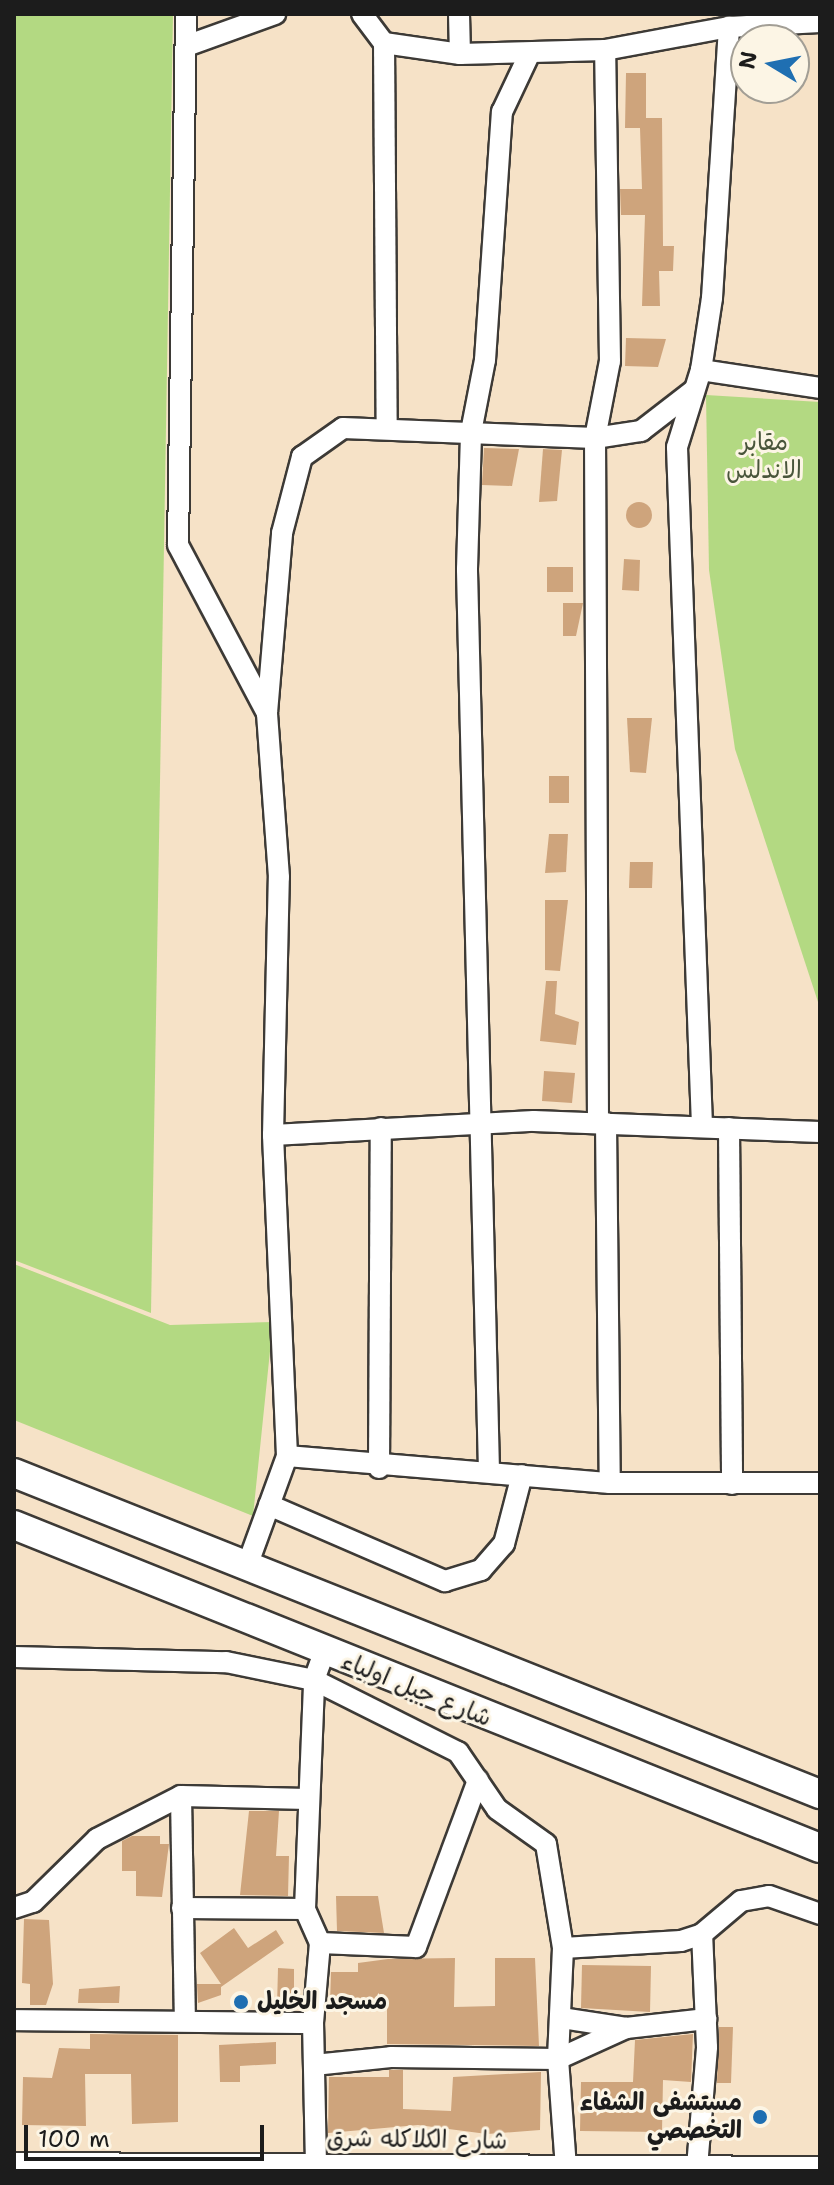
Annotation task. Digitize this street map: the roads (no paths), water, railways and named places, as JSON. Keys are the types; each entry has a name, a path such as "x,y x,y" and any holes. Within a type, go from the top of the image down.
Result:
{"highway":[{"path":"14,1473 820,1794"},
{"name":"شارع جبل اولياء","path":"14,1525 324,1652 820,1848"}],"street":[{"path":"186,14 178,545 267,713"},
{"path":"186,46 275,14"},
{"path":"362,14 384,43 387,425"},
{"path":"459,14 460,54"},
{"path":"384,43 460,54 529,55 605,50 729,27 820,22"},
{"path":"702,1126 677,447 701,370 729,27"},
{"path":"605,50 610,361 595,438 602,1122 610,1483"},
{"path":"489,1471 475,1122 471,432 485,360 502,112 529,55"},
{"path":"701,370 820,388"},
{"path":"247,1566 287,1456 273,1135 279,877 267,713 282,533 302,457 343,428 387,425 595,438 641,431 694,390"},
{"path":"273,1135 475,1122 602,1122 820,1132"},
{"path":"379,1468 381,1128"},
{"path":"729,1128 732,1484"},
{"path":"287,1456 379,1468 489,1471 610,1483 820,1483"},
{"path":"269,1505 445,1581 481,1570 504,1544 522,1475"},
{"path":"316,2165 313,2023 320,1943 305,1909 314,1680 324,1652"},
{"path":"14,1657 226,1662 314,1680 458,1752 497,1809 546,1844 563,1948 558,2059 566,2167"},
{"path":"320,1943 416,1947 478,1780"},
{"path":"14,1908 33,1902 97,1839 181,1796 308,1799"},
{"path":"181,1796 185,2018"},
{"path":"563,1948 660,1944 702,1934 741,1901 769,1896 820,1914"},
{"path":"182,1908 305,1909"},
{"path":"697,2167 706,2019 702,1934"},
{"path":"14,2020 185,2018 313,2023"},
{"path":"561,2018 626,2028 706,2019"},
{"path":"314,2065 391,2057 558,2059 626,2028"},
{"name":"شارع الكلاكله شرق","path":"14,2163 217,2168 316,2165 820,2167"}],"place":[{"name":"مسجد الخليل","path":"241,2002"},
{"name":"مستشفى الشفاء التخصصي","path":"760,2117"}],"park label":[{"name":"مقابر الاندلس","path":"764,457"}]}
